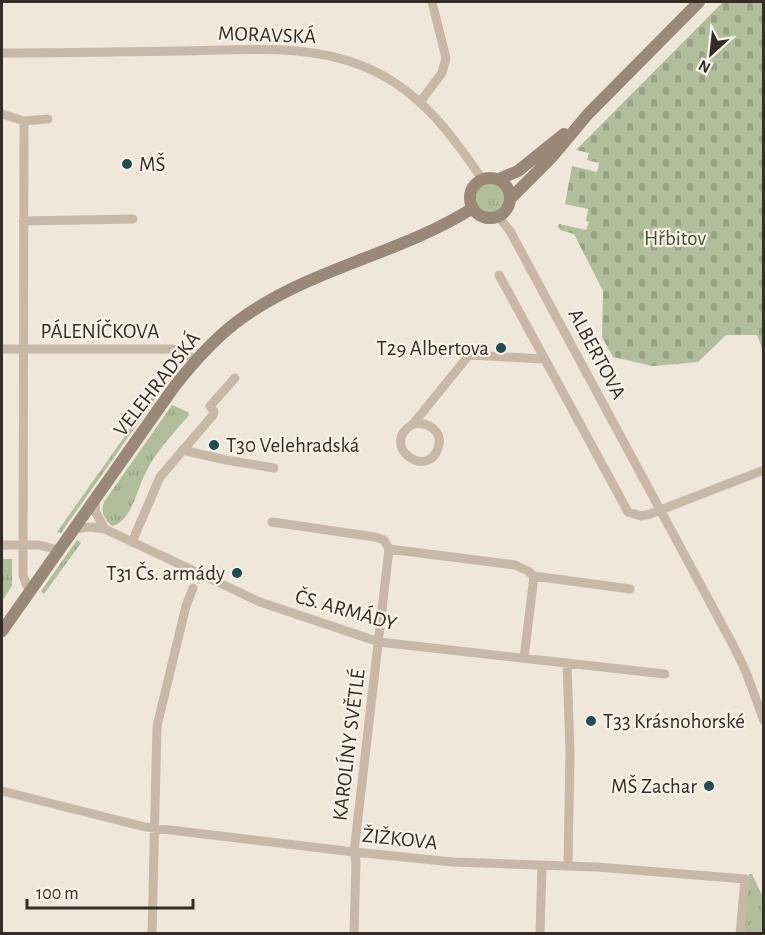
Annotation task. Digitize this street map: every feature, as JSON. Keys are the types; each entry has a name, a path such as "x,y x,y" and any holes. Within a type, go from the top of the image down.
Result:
{"main road":[{"path":"511,198 508,187 499,179 493,178 482,179 472,188 470,194 473,208 480,216 499,217 508,209 511,198 559,150 588,114 699,2"},
{"path":"499,179 518,171 588,114"},
{"name":"VELEHRADSKÁ","path":"2,631 195,360 230,327 275,298 430,232 473,208"}],"street":[{"path":"420,102 442,73 446,58 432,2"},
{"name":"MORAVSKÁ","path":"2,53 263,50 310,53 339,58 374,71 398,84 420,102 445,126 482,179"},
{"path":"2,114 24,121 48,119"},
{"path":"24,121 23,575 31,590"},
{"name":"ALBERTOVA","path":"499,217 510,231 733,645 746,672 764,721"},
{"path":"23,220 134,219"},
{"path":"499,274 628,512 641,516 661,510 764,470"},
{"name":"PÁLENÍČKOVA","path":"2,349 172,349 195,360"},
{"path":"412,424 425,424 435,431 439,443 438,449 430,458 418,461 406,456 401,445 403,433 469,355 544,358"},
{"path":"132,542 160,477 213,415 214,412 210,406 235,378"},
{"path":"182,450 274,468"},
{"path":"96,497 95,511 105,529"},
{"path":"272,522 375,537 384,540 389,549 515,565 534,576 630,589"},
{"path":"74,529 90,527 105,529"},
{"name":"ČS. ARMÁDY","path":"105,529 260,602 379,642 665,674"},
{"path":"2,545 46,546 59,550"},
{"name":"KAROLÍNY SVĚTLÉ","path":"354,933 356,862 354,852 389,549"},
{"path":"524,658 534,576"},
{"path":"152,933 157,726 186,606 193,588"},
{"path":"567,663 570,753 568,865"},
{"name":"ŽIŽKOVA","path":"2,791 129,824 354,852 453,862 568,865 746,879 740,933"},
{"path":"540,933 542,866"}],"green space":[{"name":"Hřbitov","path":"723,2 763,2 763,351 757,335 726,335 698,362 653,366 613,357 602,337 603,291 574,234 560,230 558,227 559,224 586,230 589,222 586,221 588,209 565,204 572,166 597,172 599,163 587,160 589,153 576,150"},
{"path":"491,183 501,188 506,198 501,208 491,213 481,208 476,198 481,188"},
{"path":"154,395 157,396 61,533 57,532"},
{"path":"172,405 188,412 189,415 150,464 129,511 119,523 112,526 104,516 104,502"},
{"path":"77,540 81,543 44,594 41,591"},
{"path":"2,559 12,559 12,586 2,601"},
{"path":"749,874 752,874 763,897 763,933 741,934"}],"place":[{"name":"MŠ","path":"127,164"},
{"name":"T29 Albertova","path":"501,348"},
{"name":"T30 Velehradská","path":"214,445"},
{"name":"T31 Čs. armády","path":"237,573"},
{"name":"T33 Krásnohorské","path":"591,721"},
{"name":"MŠ Zachar","path":"709,786"}]}
